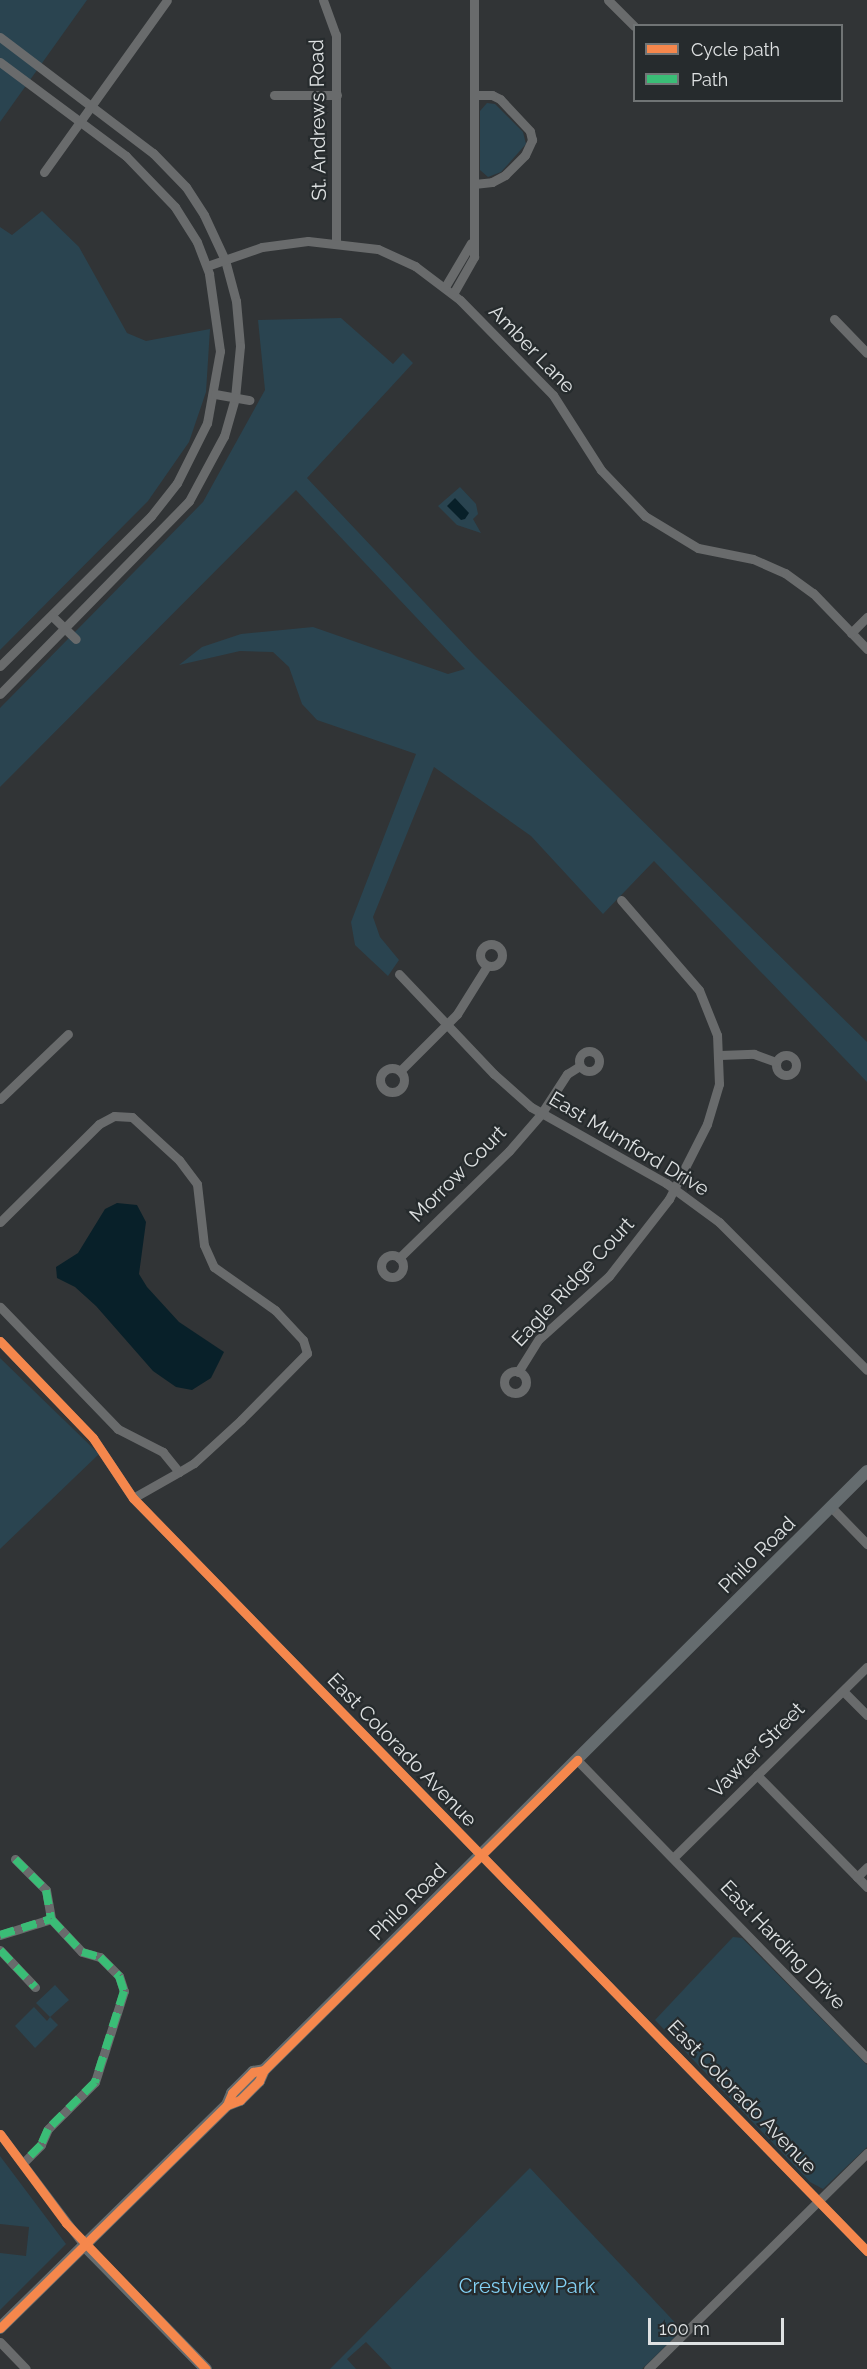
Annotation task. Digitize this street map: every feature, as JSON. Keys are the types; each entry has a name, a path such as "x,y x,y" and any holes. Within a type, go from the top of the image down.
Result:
{"main road":[{"name":"Philo Road","path":"0,2328 226,2105 240,2100 260,2081 264,2070 867,1471"},
{"path":"84,2245 207,2369"}],"street":[{"path":"44,172 78,120 166,0"},
{"name":"St. Andrews Road","path":"323,0 336,34 336,242"},
{"path":"453,294 474,257 471,243 474,184 474,0"},
{"path":"609,0 633,25"},
{"path":"0,37 90,105 171,171 204,215 225,260 238,322 235,398 212,463 189,501 0,694"},
{"path":"0,63 78,120 160,188 193,235 207,266 219,328 215,394 199,444 177,483 151,516 0,666"},
{"path":"474,95 492,94 500,99 530,131 532,140 525,155 505,175 492,182 474,184"},
{"path":"274,95 337,95"},
{"name":"Amber Lane","path":"207,266 284,243 336,242 395,256 453,294 556,398 601,470 645,516 698,548 753,559 785,573 813,593 867,649"},
{"path":"445,287 471,243"},
{"path":"834,319 867,353"},
{"path":"215,394 249,400"},
{"path":"52,616 76,639"},
{"path":"851,633 867,617"},
{"path":"621,900 699,990 712,1019 720,1055 754,1054 776,1062"},
{"path":"400,1071 447,1025 470,996 487,966"},
{"name":"East Mumford Drive","path":"399,974 499,1080 541,1114 675,1189 747,1246 867,1370"},
{"path":"0,1099 68,1034"},
{"name":"Eagle Ridge Court","path":"518,1372 539,1339 618,1266 675,1189 713,1108 720,1055"},
{"name":"Morrow Court","path":"399,1258 541,1114 567,1074 580,1066"},
{"path":"0,1222 99,1124 119,1115 141,1122 190,1172 201,1195 204,1245 214,1267 263,1300 306,1347 305,1358 194,1463 133,1498"},
{"path":"0,1307 118,1429 163,1452 179,1472"},
{"name":"East Colorado Avenue","path":"0,1341 93,1438 133,1498 867,2251"},
{"path":"831,1507 867,1544"},
{"name":"Vawter Street","path":"673,1858 867,1667"},
{"path":"843,1691 867,1715"},
{"name":"East Harding Drive","path":"577,1760 867,2058"},
{"path":"757,1775 867,1887"},
{"path":"15,1859 46,1890 51,1919 82,1952 106,1963 119,1976 124,1991 94,2082 48,2129 40,2145 23,2163"},
{"path":"857,1877 867,1867"},
{"path":"1,1932 51,1919"},
{"path":"0,1950 35,1987"},
{"path":"0,2134 84,2245"},
{"path":"648,2369 867,2153"},
{"path":"0,2342 26,2369"}],"green space":[{"path":"0,0 87,0 0,122"},
{"path":"487,103 495,104 523,132 526,144 501,172 488,177 480,170 480,111"},
{"path":"42,211 79,247 127,333 146,341 210,329 206,392 189,442 148,501 0,650 0,227 12,235"},
{"path":"341,318 393,364 403,353 413,363 307,478 476,657 867,1042 867,1082 654,861 603,914 531,836 434,767 373,917 380,937 399,960 388,976 355,945 351,922 416,754 317,720 302,704 289,667 273,652 240,651 179,665 202,647 241,634 313,627 448,674 465,669 296,490 0,787 0,708 203,502 265,390 258,320"},
{"path":"460,487 476,504 478,514 473,519 481,533 457,525 438,506"},
{"path":"0,1358 99,1454 0,1549"},
{"path":"733,1937 742,1938 867,2065 867,2147 823,2189 810,2182 655,2020"},
{"path":"55,1985 69,2000 50,2017 36,2003"},
{"path":"34,2007 47,2021 50,2017 58,2025 35,2048 15,2026"},
{"path":"0,2156 66,2244 0,2310 0,2253 26,2256 29,2227 0,2224"},
{"name":"Crestview Park","path":"530,2168 682,2330 642,2369 392,2369 366,2342 347,2359 356,2369 330,2369"}],"shaded area":[{"path":"455,498 469,513 465,519 461,520 447,506"},
{"path":"117,1203 137,1205 146,1222 139,1274 147,1287 179,1322 224,1352 211,1378 192,1390 176,1387 153,1371 96,1306 75,1287 57,1278 56,1267 78,1253 105,1209"}],"marked path":[{"path":"15,1859 46,1890 51,1919 82,1952 100,1957 119,1976 124,1991 95,2082 48,2129 41,2145 23,2163"},
{"path":"0,1935 51,1919"},
{"path":"0,1950 35,1987"}],"cycle path":[{"path":"0,1341 93,1438 133,1498 867,2251"},
{"path":"227,2105 240,2100 259,2081 264,2070 577,1760"},
{"path":"0,2328 227,2105 232,2093 253,2072 264,2070"},
{"path":"0,2134 66,2223 206,2369"}]}
